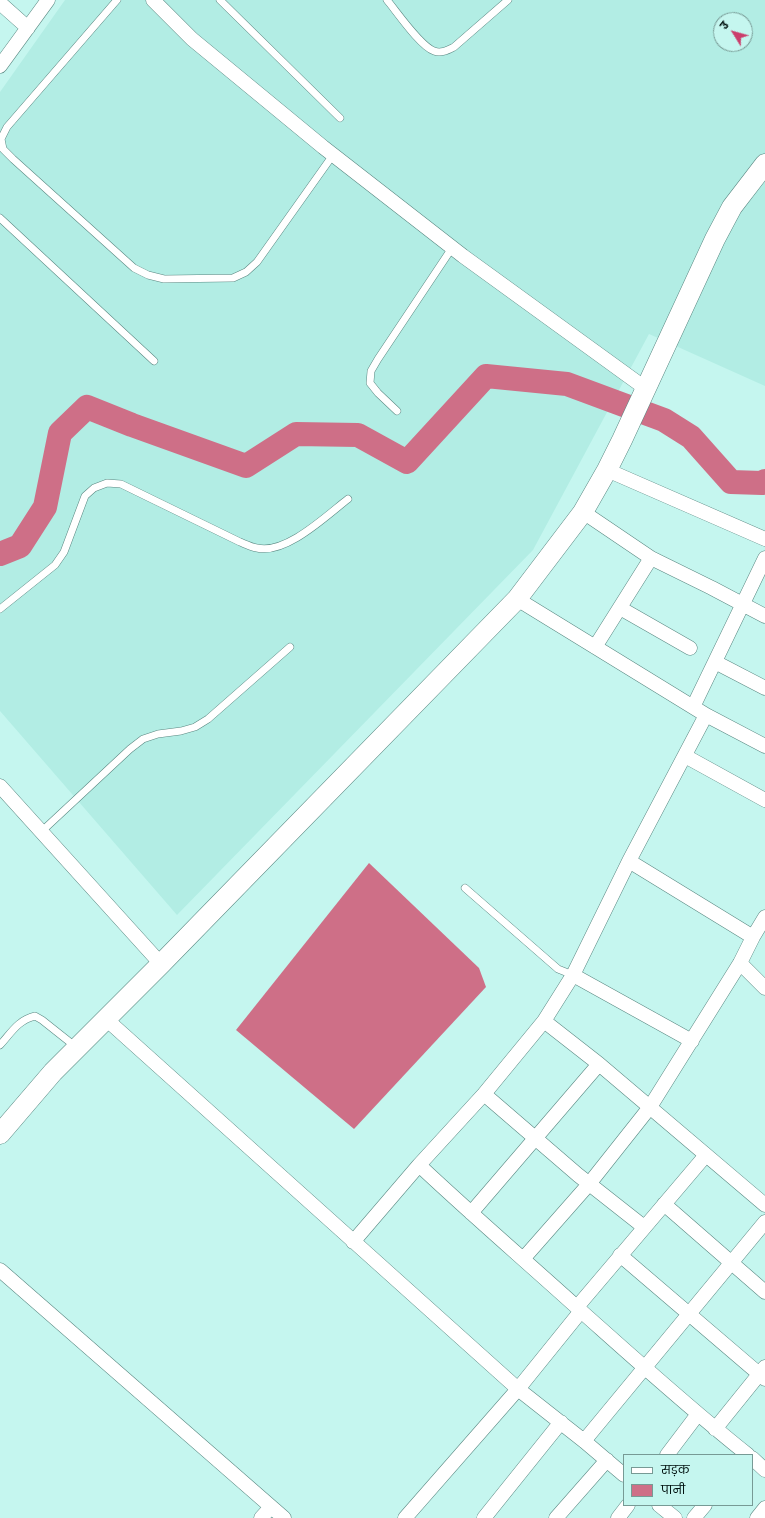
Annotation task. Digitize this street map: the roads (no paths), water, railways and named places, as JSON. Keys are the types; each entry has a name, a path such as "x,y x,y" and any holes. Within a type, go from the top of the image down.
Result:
{"main road":[{"path":"0,1134 53,1072 162,964 517,599 583,512 607,470 715,239 732,207 765,164"}],"street":[{"path":"0,66 48,0"},
{"path":"153,0 192,39 333,155 643,395"},
{"path":"0,3 28,28"},
{"path":"607,470 765,539"},
{"path":"583,512 651,558 765,616"},
{"path":"595,647 651,558"},
{"path":"692,707 765,558"},
{"path":"517,599 692,707 765,746"},
{"path":"620,608 690,648"},
{"path":"715,662 765,688"},
{"path":"353,1242 419,1165 484,1094 544,1021 573,975 629,861 706,715"},
{"path":"685,756 765,800"},
{"path":"0,786 162,964"},
{"path":"629,861 753,937"},
{"path":"523,1259 589,1184 650,1107 740,964 753,937 765,917"},
{"path":"740,964 765,988"},
{"path":"573,975 692,1041"},
{"path":"106,1019 518,1389 561,1422 623,1474"},
{"path":"544,1021 599,1064 765,1205"},
{"path":"471,1213 599,1064"},
{"path":"484,1094 589,1184 644,1227"},
{"path":"405,1518 518,1389 620,1255 706,1155"},
{"path":"419,1165 644,1368 747,1454"},
{"path":"664,1204 765,1292"},
{"path":"584,1441 765,1222"},
{"path":"620,1255 763,1373 715,1429"},
{"path":"0,1270 284,1518"},
{"path":"668,1454 698,1414"},
{"path":"484,1518 561,1422"},
{"path":"753,1459 765,1470"},
{"path":"556,1518 607,1460"},
{"path":"618,1518 627,1506"},
{"path":"660,1506 675,1518"},
{"path":"694,1518 704,1506"},
{"path":"261,1518 271,1507"},
{"path":"757,1518 765,1508"}],"lane":[{"path":"117,0 7,127 1,139 4,149 13,159 134,268 148,275 164,279 233,278 246,272 257,262 333,155"},
{"path":"220,0 340,118"},
{"path":"387,0 424,44 434,51 446,52 454,47 508,0"},
{"path":"0,218 154,361"},
{"path":"398,410 378,393 370,383 371,371 452,248"},
{"path":"0,609 55,565 64,552 85,496 94,488 107,483 121,484 240,542 258,549 278,547 302,535 348,499"},
{"path":"42,832 130,749 144,739 158,734 181,731 199,724 208,718 290,647"},
{"path":"465,888 558,969 573,975"},
{"path":"0,1045 20,1022 26,1018 35,1016 77,1048"}],"water":[{"path":"369,863 479,968 486,987 354,1129 236,1030"}],"waterway":[{"path":"0,554 20,546 45,507 60,433 87,407 132,425 246,466 296,434 358,435 407,462 486,376 567,384 664,420 691,437 731,482 762,483 765,481"}]}
